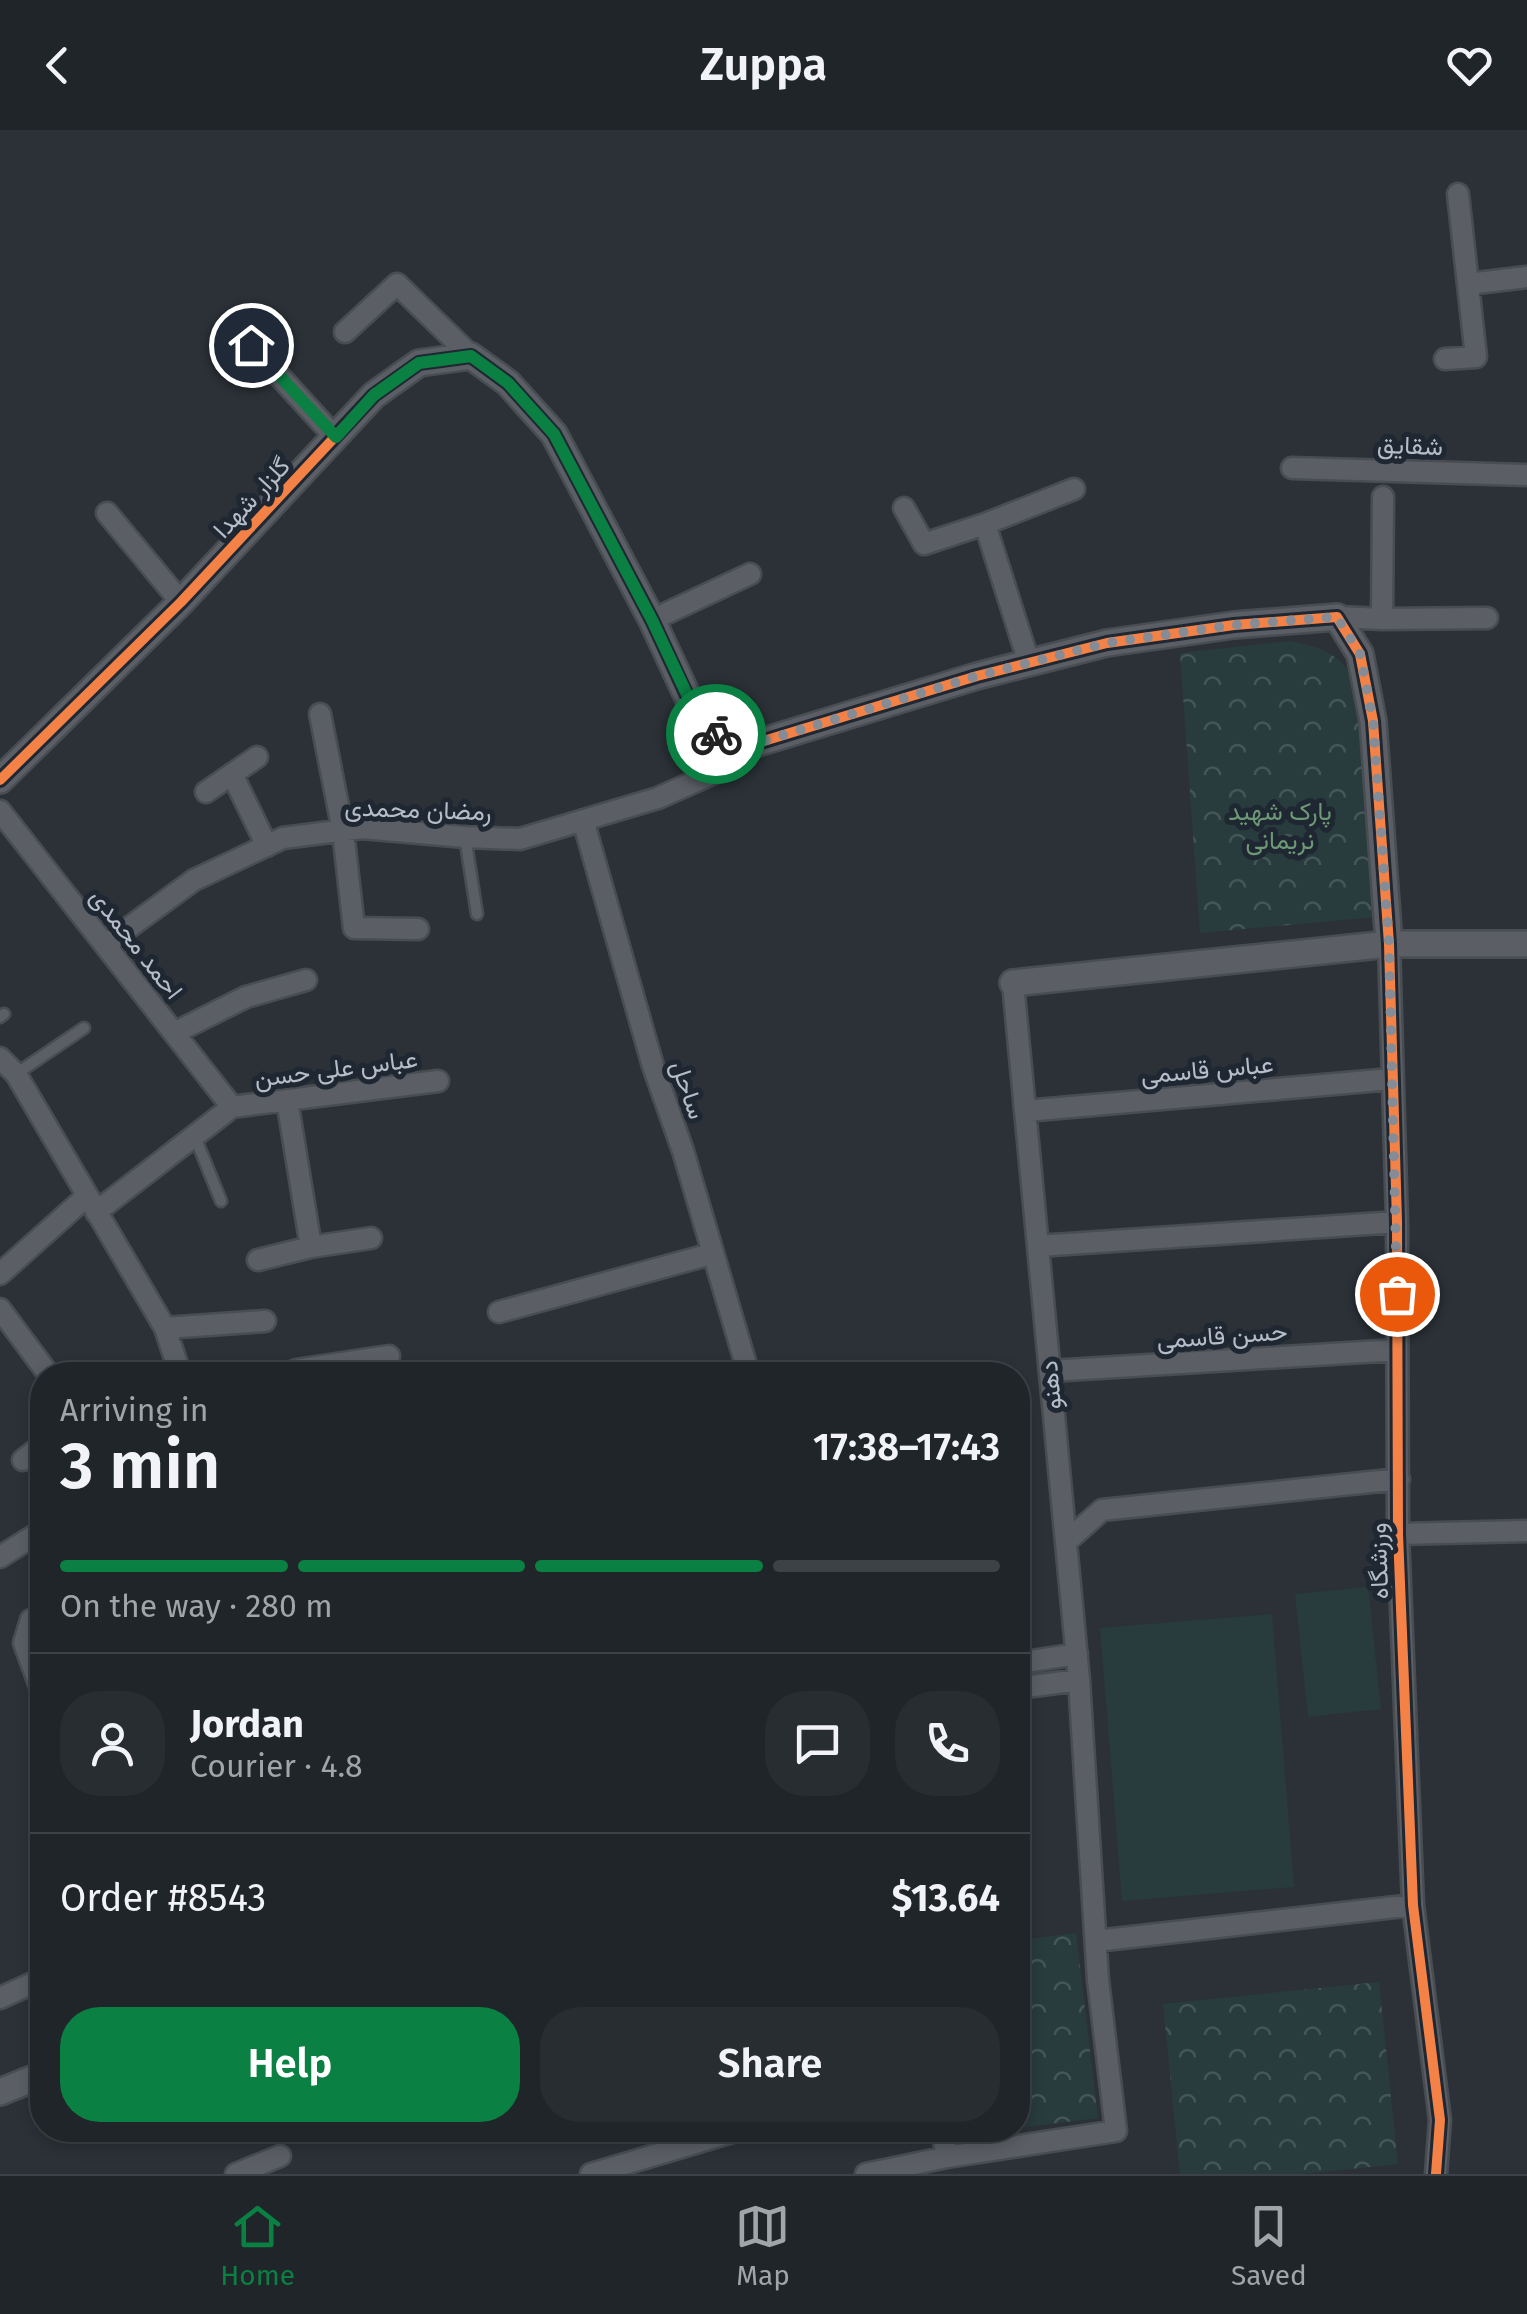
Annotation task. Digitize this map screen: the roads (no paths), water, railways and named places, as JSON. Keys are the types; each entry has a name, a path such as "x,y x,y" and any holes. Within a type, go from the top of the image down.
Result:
{"street":[{"path":"1444,359 1476,357 1458,194"},
{"path":"1468,284 1527,277"},
{"path":"345,332 397,284 471,356 508,383 554,434 652,620 698,718 726,743 754,744 977,676 1107,643 1234,625 1337,617 1487,618"},
{"path":"251,345 336,437"},
{"name":"گلزار شهدا","path":"2,773 181,602 374,395 419,363 471,356"},
{"name":"شقایق","path":"1292,468 1527,475"},
{"path":"904,508 924,544 1074,489"},
{"path":"1382,619 1383,498"},
{"path":"107,514 181,602"},
{"path":"985,524 1029,663"},
{"path":"652,620 750,574"},
{"path":"1337,617 1360,654 1373,721 1389,944"},
{"path":"320,714 344,831 354,928 418,929"},
{"name":"رمضان محمدی","path":"105,946 194,880 283,838 362,828 520,838 658,798 721,770 726,743"},
{"path":"206,792 257,757"},
{"path":"232,774 267,846"},
{"name":"احمد محمدی","path":"0,811 232,1107"},
{"name":"ساحل","path":"583,820 653,1066 745,1362"},
{"name":"دهنو","path":"934,2164 1116,2131 1096,1941 1077,1654 1013,983 1389,944 1527,944"},
{"name":"ورزشگاه","path":"1389,944 1398,1534 1413,1905 1440,2120 1436,2174"},
{"path":"174,1033 246,997 306,980"},
{"path":"0,1058 16,1074 165,1328 176,1362"},
{"name":"عباس قاسمی","path":"1026,1111 1392,1079"},
{"name":"عباس علی حسن","path":"0,1274 92,1204 195,1137 232,1107 438,1081"},
{"path":"288,1100 312,1248"},
{"path":"1038,1246 1396,1222"},
{"path":"258,1260 371,1238"},
{"path":"499,1312 712,1254"},
{"path":"0,1310 39,1362"},
{"path":"165,1328 266,1321"},
{"name":"حسن قاسمی","path":"1050,1372 1398,1350"},
{"path":"349,1362 389,1356"},
{"path":"23,1460 30,1455"},
{"path":"1066,1542 1102,1510 1399,1479"},
{"path":"1398,1534 1527,1531"},
{"path":"0,1556 30,1537"},
{"path":"30,1623 24,1643 30,1659"},
{"path":"1030,1661 1077,1654"},
{"path":"1030,1686 1079,1680"},
{"path":"1096,1941 1413,1905"},
{"path":"0,1998 30,1984"},
{"path":"0,2092 30,2080"},
{"path":"591,2174 696,2142"},
{"path":"236,2174 280,2156"},
{"path":"866,2174 934,2164"}],"lane":[{"path":"466,837 476,914"},
{"path":"16,1074 84,1028"},
{"path":"195,1137 221,1201"}],"park label":[{"name":"پارک شهید نریمانی","path":"1280,826"}]}
